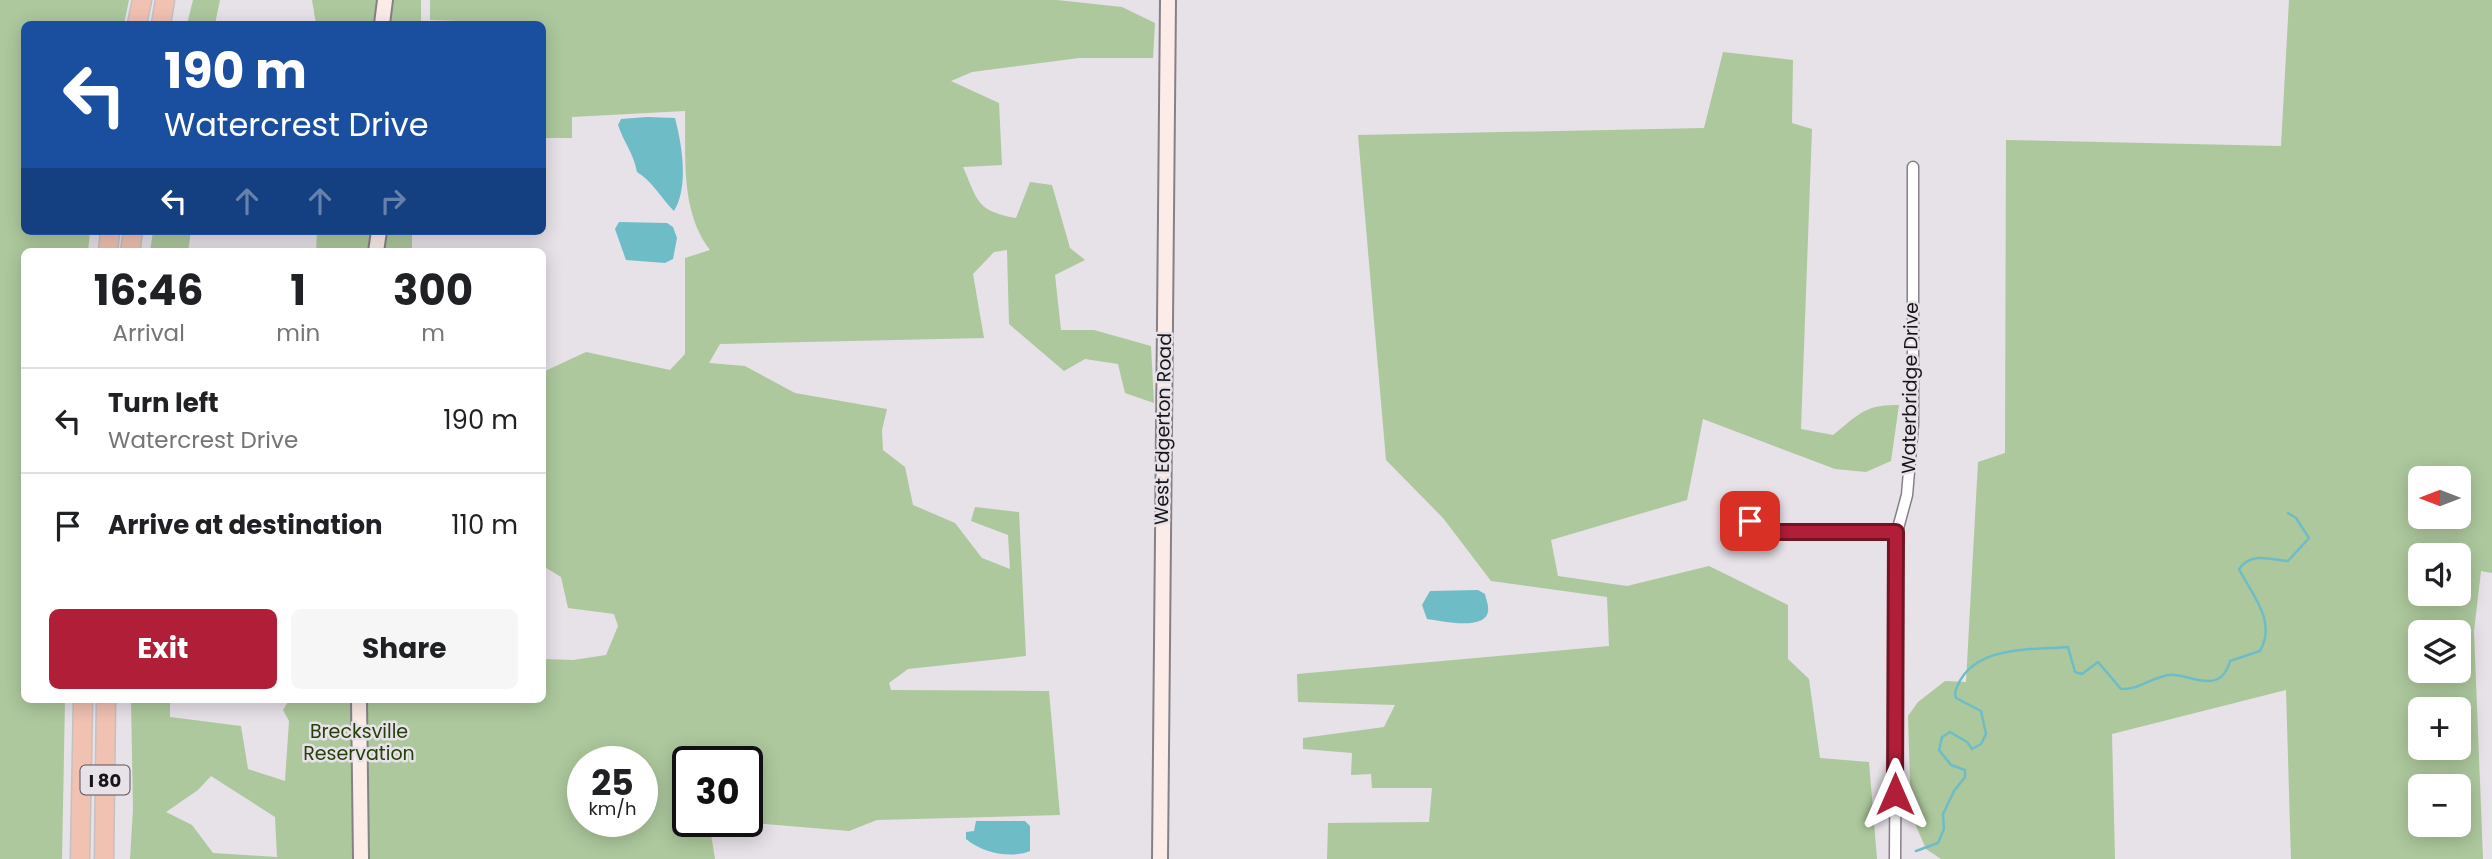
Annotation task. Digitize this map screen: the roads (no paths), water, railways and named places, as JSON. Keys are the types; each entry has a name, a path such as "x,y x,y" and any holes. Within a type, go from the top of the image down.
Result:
{"highway":[{"path":"137,21 142,0"},
{"path":"161,21 166,0"},
{"name":"I 80","path":"80,859 83,703"},
{"name":"I 80","path":"104,859 106,703"}],"street":[{"path":"382,21 385,0"},
{"name":"West Edgerton Road","path":"1160,859 1168,0"},
{"name":"Waterbridge Drive","path":"1895,859 1896,532 1907,495 1913,424 1913,167"},
{"path":"1750,521 1768,532 1896,532"},
{"path":"359,703 361,859"}],"water":[{"path":"675,118 682,153 683,178 679,201 674,211 637,172 618,125 621,119"},
{"path":"619,222 667,223 673,227 677,238 673,259 665,263 626,260 615,229"},
{"path":"1478,590 1485,594 1488,607 1485,617 1480,621 1452,623 1427,619 1422,605 1430,591"},
{"path":"976,821 1025,821 1030,826 1030,851 1005,854 988,851 973,844 966,839 966,832 974,831"}],"waterway":[{"path":"1916,851 1938,843 1944,829 1943,814 1954,791 1965,777 1965,770 1951,765 1939,750 1942,737 1950,732 1967,742 1972,749 1981,744 1986,734 1981,711 1956,698 1955,693 1962,677 1973,666 2001,653 2068,647 2075,672 2082,674 2098,662 2121,689 2134,688 2169,675 2202,681 2219,678 2230,661 2260,651 2265,640 2266,629 2261,608 2239,569 2244,563 2256,558 2288,561 2309,538 2296,518 2288,513"}],"park label":[{"name":"Brecksville Reservation","path":"359,742"}]}
